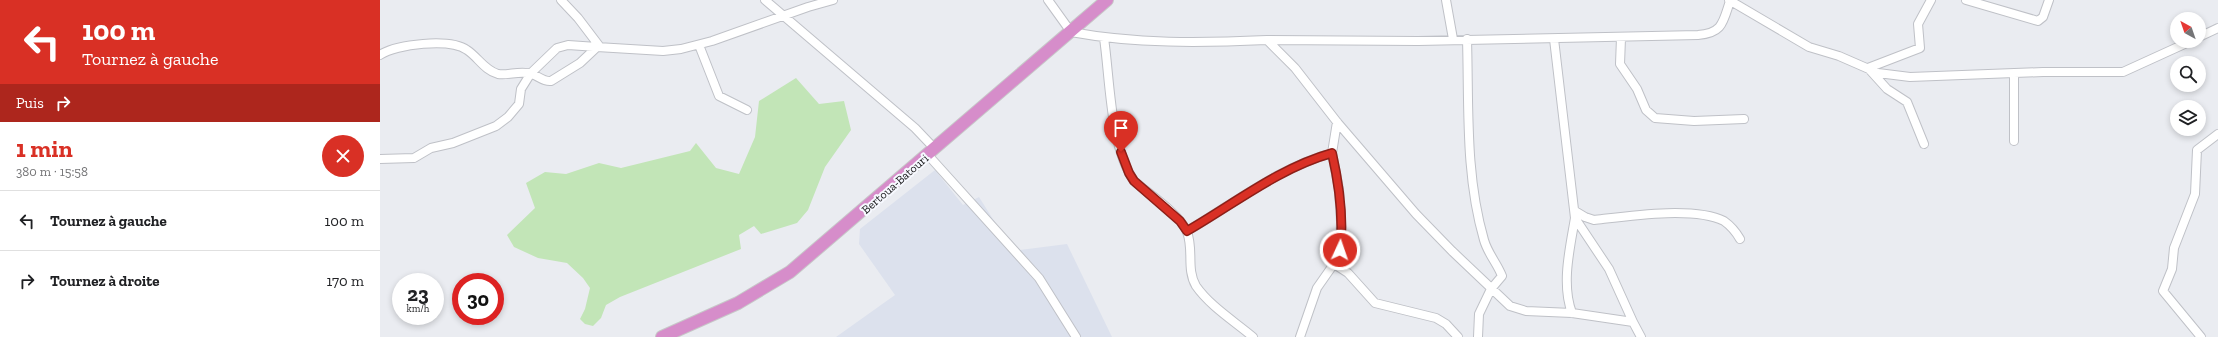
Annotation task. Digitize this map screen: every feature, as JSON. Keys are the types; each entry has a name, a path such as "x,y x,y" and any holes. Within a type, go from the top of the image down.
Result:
{"highway":[{"name":"Bertoua-Batouri","path":"662,337 738,303 790,272 932,152 1107,0"}],"street":[{"path":"561,0 578,18 598,47"},
{"path":"764,0 915,128 932,152 1039,278 1076,337"},
{"path":"380,159 414,158 431,148 453,143 496,126 508,117 519,104 521,88 531,74 561,46 578,45 663,51 698,45 833,0"},
{"path":"1048,0 1071,32 1104,38 1194,43 1267,40 1418,41 1453,39 1621,38 1698,35 1714,32 1719,28 1724,19 1730,0 1809,47 1828,52 1878,73 1910,77 2123,72 2176,48"},
{"path":"1446,0 1453,39"},
{"path":"1868,68 1920,48 1918,24 1932,0"},
{"path":"1966,0 2038,21 2043,17 2048,0"},
{"path":"2206,34 2218,28"},
{"path":"1104,38 1115,127 1129,173 1134,181 1180,221 1187,231 1192,259 1190,273 1196,285 1211,303 1253,337"},
{"path":"1621,38 1620,64 1636,88 1646,110 1650,115 1655,118 1694,121 1744,119"},
{"path":"1467,39 1468,129 1472,186 1484,242 1502,276 1491,290 1479,314 1478,337"},
{"path":"1554,39 1563,132 1575,214 1567,282 1568,303 1572,313"},
{"path":"1267,40 1295,68 1337,122 1416,214 1491,290 1510,306 1520,310 1572,313 1633,322"},
{"path":"380,55 392,49 405,46 441,44 457,45 467,50 489,71 500,74 515,72 531,74 547,82 551,82 580,63 598,47"},
{"path":"698,45 719,96 747,110"},
{"path":"1868,68 1886,89 1907,102 1924,144"},
{"path":"2014,74 2014,141"},
{"path":"1301,336 1316,288 1334,264 1340,250 1341,222 1338,189 1332,153 1337,122"},
{"path":"2201,337 2164,291 2172,269 2174,248 2195,194 2197,150 2218,134"},
{"path":"1187,231 1276,177 1311,159 1332,153"},
{"path":"1575,214 1594,220 1685,213 1703,215 1725,222 1734,229 1740,239"},
{"path":"1575,214 1609,269 1641,337"},
{"path":"1334,264 1348,273 1375,303 1436,318 1446,324 1458,337"}],"shaded area":[{"path":"935,170 963,205 979,197 1013,251 1067,244 1112,337 836,337 895,295 859,244 860,229"}],"green space":[{"path":"796,78 819,104 844,101 851,130 825,167 808,210 797,223 761,234 754,226 739,235 741,249 620,297 606,305 601,318 593,326 585,324 580,319 585,309 590,288 583,278 567,263 538,258 514,247 507,235 535,208 526,183 545,172 566,174 599,163 621,168 690,151 696,143 716,168 739,174 755,137 759,101"}],"route":[{"path":"1121,152 1124,162 1134,181 1180,221 1187,231 1276,177 1311,159 1332,153 1336,173 1341,222 1340,250"}]}
